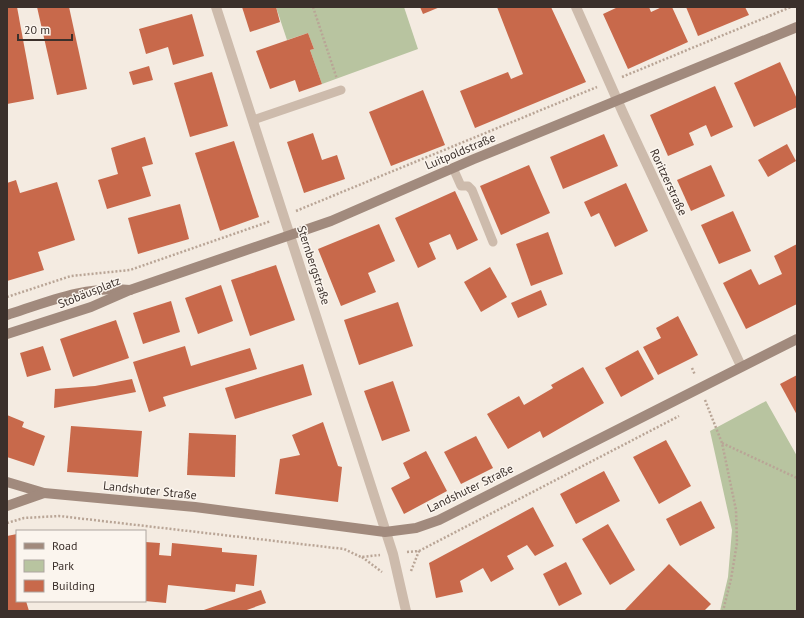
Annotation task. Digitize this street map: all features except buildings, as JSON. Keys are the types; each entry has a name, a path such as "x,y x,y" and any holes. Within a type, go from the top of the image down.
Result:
{"street":[{"name":"Sternbergstraße","path":"216,7 393,554 404,610"},
{"name":"Roritzerstraße","path":"576,7 617,100 741,366"},
{"name":"Luitpoldstraße","path":"130,290 331,221 453,168 797,27"},
{"name":"Stobäusplatz","path":"7,315 83,291 112,288 130,290"},
{"name":"Stobäusplatz","path":"7,334 91,307 130,290"},
{"name":"Landshuter Straße","path":"7,482 44,493 195,507 385,532 416,528 439,520 797,339"},
{"path":"7,506 44,493"}],"lane":[{"path":"253,120 341,90"},
{"path":"453,168 462,186 468,186 472,190 493,242"}],"path":[{"path":"314,7 341,90"},
{"path":"7,297 71,276 130,270 284,216 791,7"},
{"path":"71,276 73,281"},
{"path":"692,368 701,387 722,443 736,510 737,543 731,579 723,611"},
{"path":"722,443 797,478"},
{"path":"7,523 24,518 59,516 344,549"}],"green space":[{"path":"276,7 404,7 418,49 322,84 310,50 314,49 308,33 287,40"},
{"path":"766,401 797,456 797,611 720,611 728,577 732,530 710,431"}]}
